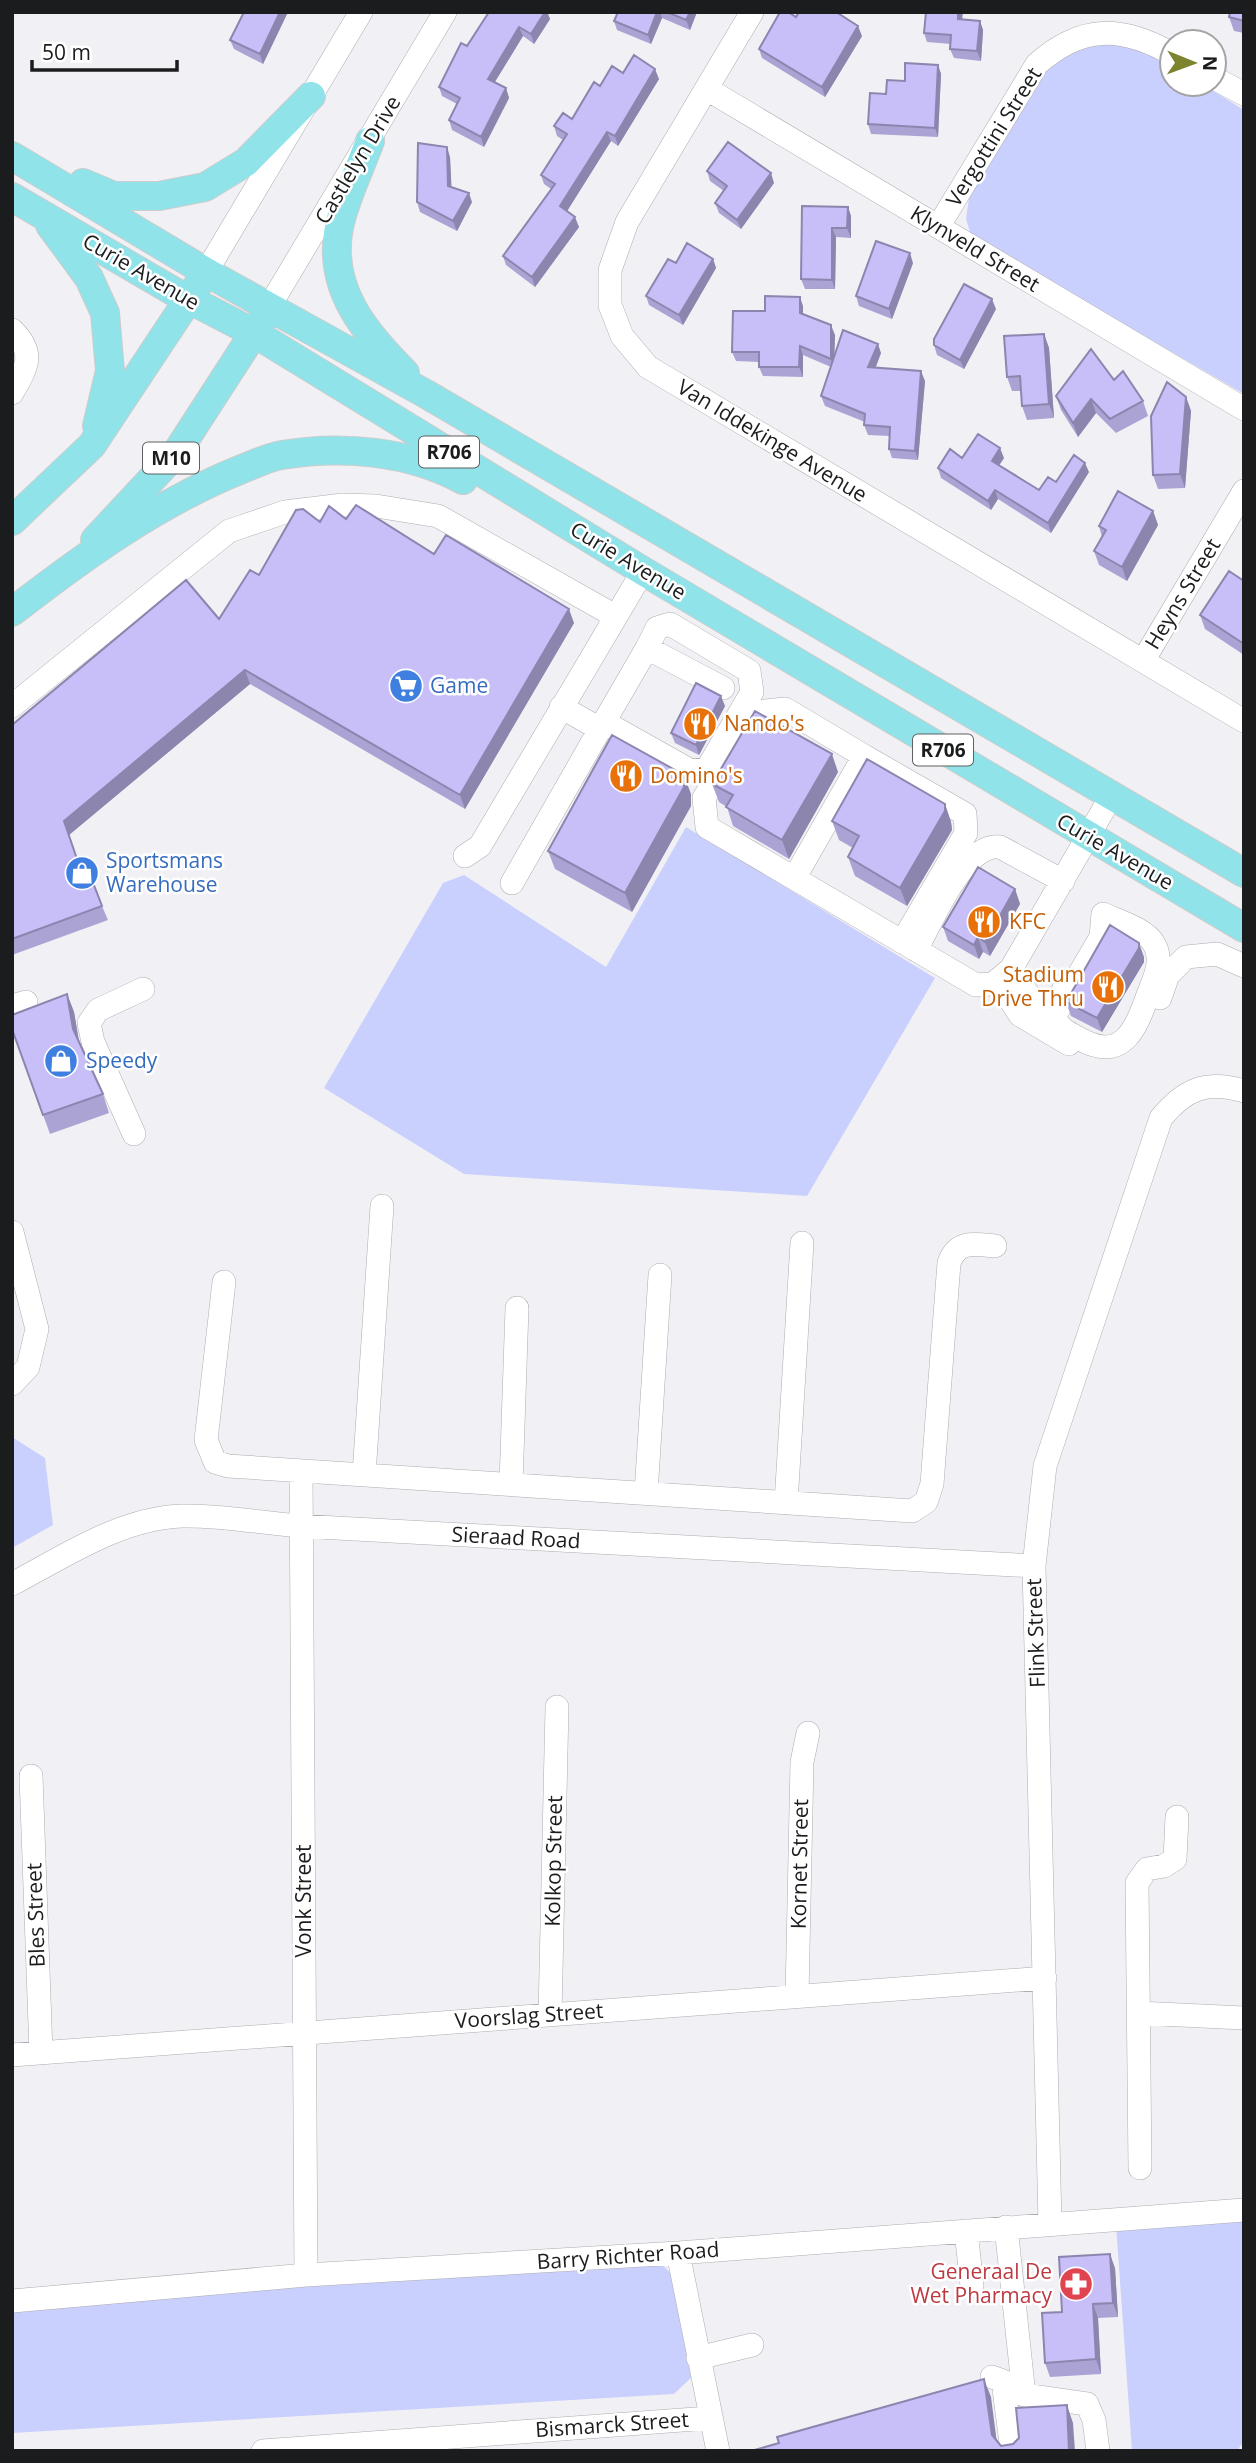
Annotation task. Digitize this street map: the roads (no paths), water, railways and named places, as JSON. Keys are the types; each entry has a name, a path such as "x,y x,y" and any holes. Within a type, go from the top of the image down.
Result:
{"main road":[{"path":"12,155 114,196 159,195 205,187 246,162 311,96"},
{"path":"370,141 339,228 338,270 348,304 372,339 426,394"},
{"name":"Curie Avenue","path":"12,155 206,272 426,394 1244,873"},
{"name":"Curie Avenue","path":"12,197 190,300 254,333 643,571 1244,928"},
{"path":"43,215 89,278 105,313 110,371 92,445"},
{"path":"12,521 92,445 206,272"},
{"name":"M10","path":"12,602 69,568 177,452 269,307"},
{"path":"12,612 69,568 203,485 280,455 356,450 435,465 595,552 643,571"}],"street":[{"path":"206,272 361,12"},
{"name":"Castlelyn Drive","path":"269,307 445,12"},
{"name":"Van Iddekinge Avenue","path":"752,12 627,222 610,270 610,305 622,336 648,367 1244,722"},
{"name":"Vergottini Street","path":"938,227 1037,64 1058,46 1087,34 1123,34 1158,48"},
{"path":"1228,85 1244,94"},
{"name":"Klynveld Street","path":"707,89 1244,409"},
{"path":"12,330 27,348 28,358 12,393"},
{"name":"Heyns Street","path":"1143,662 1244,491"},
{"path":"12,706 229,531 285,512 343,505 376,506 438,516 615,616"},
{"path":"465,856 480,846 643,571"},
{"path":"512,883 602,725 647,648 657,628 670,624 749,671 752,692 707,769 691,771 602,725 561,707"},
{"path":"647,648 723,688"},
{"path":"909,946 965,833 965,814 785,709 756,712 704,798 707,827 795,877 909,946 976,985 993,984 1012,969 1112,795"},
{"path":"795,877 864,755"},
{"path":"909,946 963,866 978,852 1000,847 1063,881"},
{"path":"1012,969 1011,1001 1020,1015 1089,1056 1101,1058 1129,1049 1147,1038 1168,975 1169,949 1162,934 1119,909 1103,914 1050,1018 1052,1034"},
{"path":"1103,914 1153,941 1159,955 1157,969 1136,1028 1124,1042 1108,1047 1089,1044 1059,1027 1054,1017 1101,937 1103,914"},
{"path":"1168,975 1186,957 1217,954 1244,966"},
{"path":"1012,969 1030,997 1044,1004 1060,997"},
{"path":"134,1134 93,1042 89,1023 98,1010 143,989"},
{"name":"Flink Street","path":"1051,2223 1034,1566 1045,1465 1161,1118 1179,1097 1204,1087 1244,1091"},
{"path":"364,1475 382,1206"},
{"path":"12,1232 37,1329 28,1367 12,1384"},
{"path":"786,1503 803,1243"},
{"path":"224,1282 207,1421 209,1453 215,1462 228,1466 912,1511 926,1503 932,1485 949,1263 958,1247 967,1243 995,1246"},
{"path":"646,1493 660,1275"},
{"path":"511,1485 517,1308"},
{"name":"Vonk Street","path":"301,1471 306,2275"},
{"name":"Sieraad Road","path":"12,1584 98,1539 134,1524 181,1516 300,1526 1034,1566"},
{"name":"Kolkop Street","path":"550,2015 557,1707"},
{"name":"Kornet Street","path":"797,1996 802,1762 808,1733"},
{"name":"Bles Street","path":"31,1776 41,2053"},
{"path":"1140,2168 1137,1883 1147,1869 1164,1866 1175,1859 1177,1817"},
{"name":"Voorslag Street","path":"12,2055 1045,1978"},
{"path":"1138,2012 1244,2018"},
{"name":"Barry Richter Road","path":"12,2301 306,2275 678,2253 1244,2210"},
{"path":"1006,2227 1024,2395 1087,2404 1094,2420 1098,2451"},
{"path":"966,2231 972,2286"},
{"path":"678,2253 709,2418 718,2451"},
{"path":"698,2358 752,2345"},
{"path":"992,2377 1003,2381 1012,2451"},
{"name":"Bismarck Street","path":"263,2451 439,2444 709,2418"}],"place":[{"name":"Game","path":"406,686"},
{"name":"Nando's","path":"700,724"},
{"name":"Domino's","path":"626,776"},
{"name":"Sportsmans Warehouse","path":"82,873"},
{"name":"KFC","path":"984,922"},
{"name":"Stadium Drive Thru","path":"1108,987"},
{"name":"Speedy","path":"61,1061"},
{"name":"Generaal De Wet Pharmacy","path":"1076,2284"}]}
